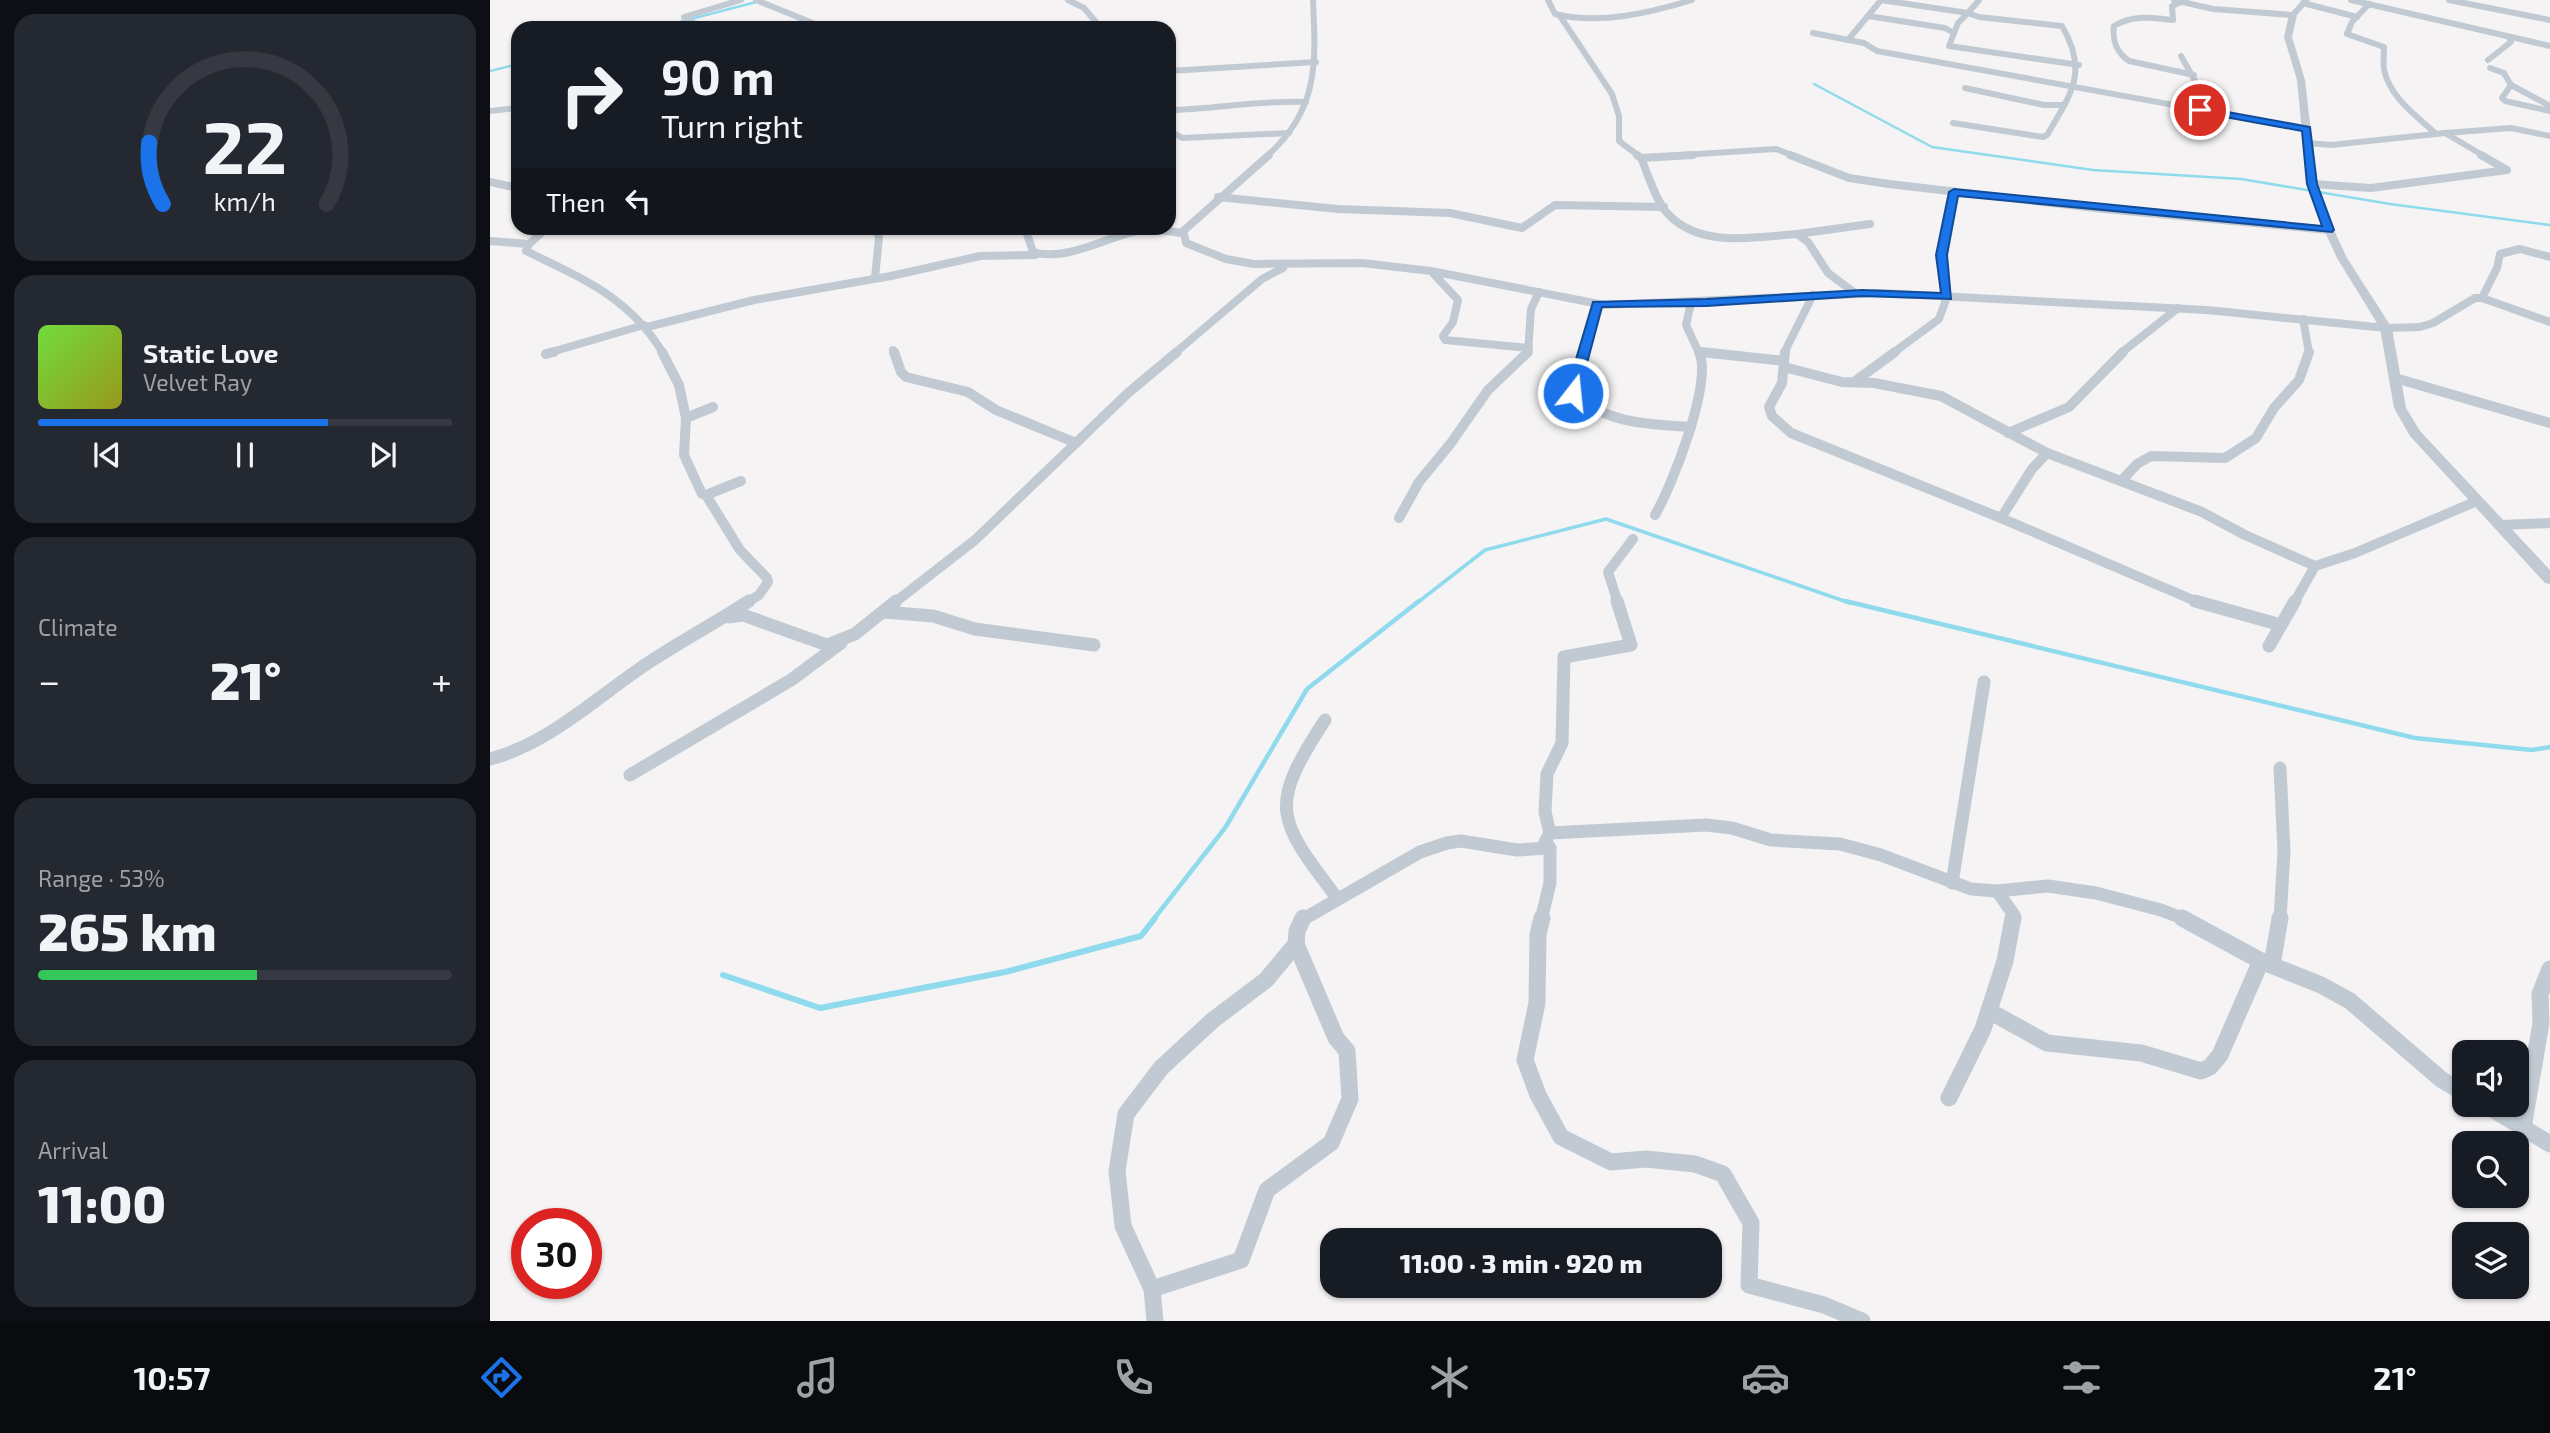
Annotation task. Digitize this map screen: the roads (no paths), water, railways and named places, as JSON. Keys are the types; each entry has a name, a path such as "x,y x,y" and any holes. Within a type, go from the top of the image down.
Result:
{"street":[{"path":"691,21 684,17 741,0"},
{"path":"755,0 808,21"},
{"path":"1068,0 1084,8 1095,21"},
{"path":"1181,233 1218,197 1249,175 1289,133 1306,102 1316,62 1313,0"},
{"path":"1548,0 1612,94 1619,116 1619,141 1641,158 1664,207 1681,225 1699,234 1729,239 1797,234 1870,224"},
{"path":"1560,16 1622,15 1692,0"},
{"path":"1848,40 1881,0 1979,17 2062,26 2080,65 2076,86 2047,135 2043,137 1953,124"},
{"path":"1979,0 1954,33 1949,46 2080,65"},
{"path":"2221,0 2226,9"},
{"path":"2351,0 2550,46"},
{"path":"2449,0 2550,20"},
{"path":"2194,75 2123,58 2113,39 2114,26 2132,16 2173,19 2172,6 2176,1 2293,15"},
{"path":"2357,17 2303,1 2293,15 2288,37 2301,80 2314,189 2342,258 2386,328 2400,408 2415,433 2550,579"},
{"path":"2369,4 2347,34 2384,47 2384,70 2389,82 2411,111 2436,134"},
{"path":"1868,16 1945,28 1954,33"},
{"path":"1813,33 1864,43 1877,51 2306,129"},
{"path":"2509,37 2511,42 2489,64 2504,73 2511,85 2550,109"},
{"path":"2181,56 2203,95 2200,110"},
{"path":"1176,70 1292,61 1316,62"},
{"path":"2511,85 2502,98 2505,101 2550,109"},
{"path":"1965,88 2043,105 2062,106"},
{"path":"1176,111 1278,101 1306,102"},
{"path":"490,111 511,109"},
{"path":"2308,143 2331,145 2503,126 2550,136"},
{"path":"1176,134 1182,138 1289,133"},
{"path":"2314,189 2371,188 2507,170 2445,133"},
{"path":"1641,158 1776,149 1849,178 1954,192 2329,230"},
{"path":"490,182 511,186"},
{"path":"1854,382 1939,319 1947,297 1942,255 1954,192"},
{"path":"1218,197 1338,209 1450,213 1522,228 1555,205 1664,207"},
{"path":"1176,232 1184,233 1186,243 1226,259 1254,264 1362,264 1432,271 1597,304 1691,303 1855,293 2178,308 2386,328 2420,327 2433,323 2475,298 2482,298 2550,323"},
{"path":"1797,234 1808,242 1828,274 1855,293"},
{"path":"490,759 508,755 529,743 645,664 700,629 724,618 759,595 766,588 768,577 750,562 729,536 706,495 702,495 684,455 686,418 673,373 646,326 601,288 526,251 529,244 539,235"},
{"path":"875,278 878,235"},
{"path":"1028,235 1035,255"},
{"path":"546,354 754,300 981,256 1056,254 1115,235"},
{"path":"490,241 529,244"},
{"path":"2482,298 2497,268 2500,254 2520,249 2550,257"},
{"path":"630,775 791,680 884,612 994,522 1128,393 1262,279 1277,269 1301,264"},
{"path":"1432,271 1458,300 1453,322 1443,336 1444,340 1529,348"},
{"path":"1399,518 1419,482 1451,443 1488,390 1522,362 1529,348 1531,309 1539,292"},
{"path":"1813,295 1784,353 1782,383 1769,407 1769,412 1791,433 2001,518 2178,596 2227,612 2281,625"},
{"path":"1691,303 1686,325 1691,340 1701,352 1784,364 1842,382 1874,383 1941,396 2047,453 2202,512 2245,535 2315,566 2345,557 2477,501"},
{"path":"1597,304 1573,393 1583,405 1610,416 1629,421 1691,427"},
{"path":"2008,433 2069,407 2115,359 2178,308"},
{"path":"2123,480 2137,464 2151,456 2225,457 2256,438 2274,408 2299,380 2303,370 2310,350 2303,319"},
{"path":"893,350 901,372 906,377 968,392 996,410 1076,443"},
{"path":"1655,514 1668,492 1680,461 1685,436 1691,427 1701,352"},
{"path":"2395,378 2550,423"},
{"path":"686,418 713,407"},
{"path":"2001,518 2032,469 2047,453"},
{"path":"706,495 741,481"},
{"path":"2501,525 2550,523"},
{"path":"1633,539 1608,572 1631,645 1564,657 1562,743 1547,774 1545,812 1550,841 1550,883 1538,934 1537,1003 1525,1060 1538,1095 1561,1137 1611,1163 1646,1159 1695,1164 1723,1174 1751,1223 1749,1286 1825,1305 1862,1321"},
{"path":"2269,646 2315,566"},
{"path":"884,612 933,616 975,629 1094,645"},
{"path":"724,618 743,615 827,645 844,640"},
{"path":"1952,883 1984,682"},
{"path":"1325,720 1288,786 1285,817 1310,862 1337,898"},
{"path":"1989,1011 2047,1042 2141,1053 2201,1071 2210,1068 2220,1055 2267,963 2282,917 2284,849 2279,800 2280,768"},
{"path":"1152,1289 1241,1260 1267,1191 1331,1143 1350,1099 1347,1051 1336,1038 1296,944 1302,919 1420,852 1447,843 1461,841 1517,850 1550,841 1706,825 1732,828 1771,840 1840,844 1881,855 1971,889 1997,891 2048,886 2096,893 2148,906 2189,921 2267,963 2321,985 2350,1002 2426,1068 2452,1085"},
{"path":"1949,1098 1983,1029 2005,961 2014,915 1997,891"},
{"path":"1155,1321 1152,1289 1123,1226 1118,1171 1126,1114 1161,1068 1213,1020 1266,980 1296,944"},
{"path":"2523,1128 2541,1023 2540,994 2550,969"},
{"path":"2505,1117 2550,1144"}],"waterway":[{"path":"683,21 760,1"},
{"path":"490,71 511,66"},
{"path":"1814,84 1932,147 2093,170 2241,179 2390,204 2550,225"},
{"path":"1417,603 1485,550 1606,519 1850,603"},
{"path":"1153,920 1225,828 1307,689 1419,601"},
{"path":"1845,601 2415,738 2532,750 2550,747"},
{"path":"723,975 820,1008 1005,972 1141,936 1155,918"}]}
